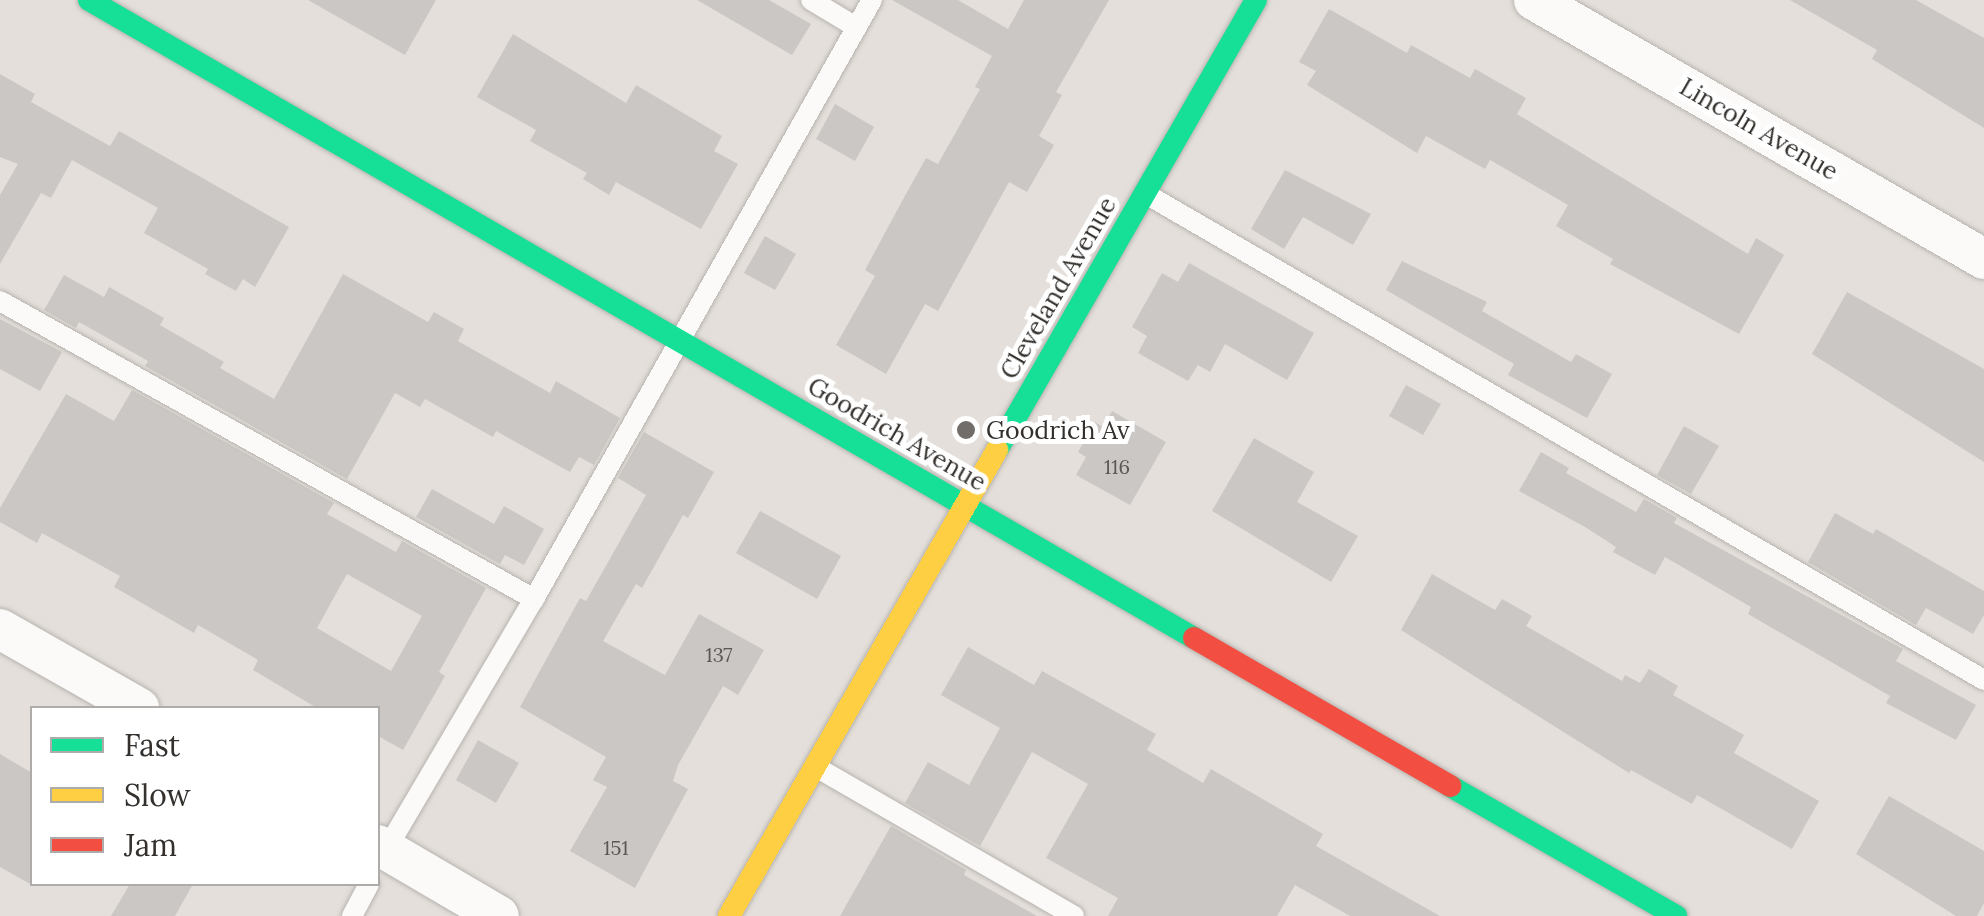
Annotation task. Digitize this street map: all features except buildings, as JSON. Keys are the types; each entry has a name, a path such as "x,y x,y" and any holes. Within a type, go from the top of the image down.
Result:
{"street":[{"name":"Goodrich Avenue","path":"89,0 1676,916"},
{"name":"Cleveland Avenue","path":"729,916 1256,0"},
{"name":"Lincoln Avenue","path":"1534,0 1984,259"},
{"path":"0,629 135,706"},
{"path":"380,862 499,916"}],"lane":[{"path":"810,0 856,27"},
{"path":"380,856 534,600 872,0"},
{"path":"1144,193 1984,680"},
{"path":"0,301 534,600"},
{"path":"816,766 1074,916"},
{"path":"352,916 366,886"}],"traffic: fast":[{"path":"89,0 1194,638"},
{"path":"997,450 1256,0"},
{"path":"1450,786 1676,916"}],"traffic: slow":[{"path":"729,916 997,450"}],"traffic: jam":[{"path":"1194,638 1450,786"}],"place":[{"name":"Goodrich Av","path":"966,430"}]}
